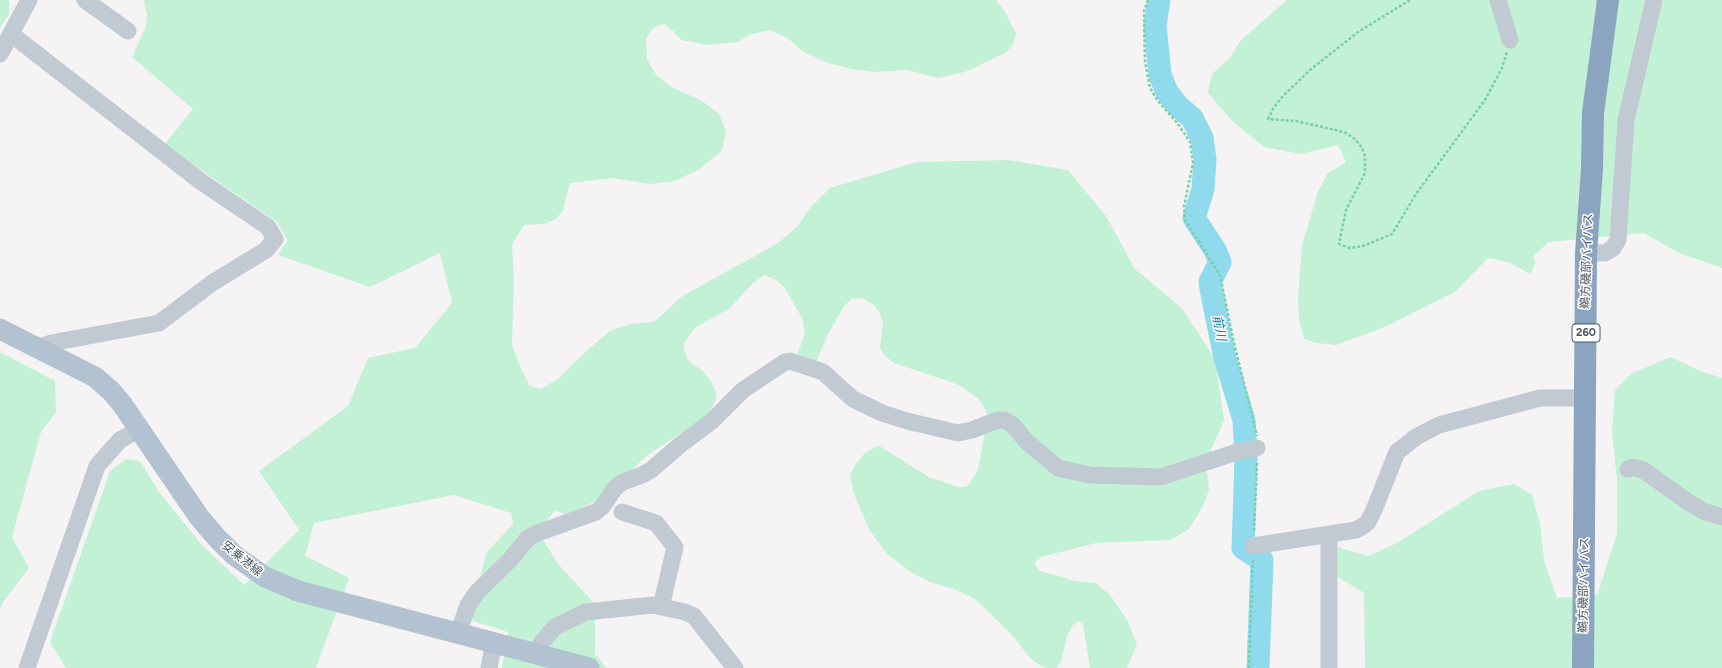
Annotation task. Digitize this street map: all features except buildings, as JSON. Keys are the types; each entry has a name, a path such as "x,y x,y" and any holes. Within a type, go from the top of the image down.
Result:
{"highway":[{"name":"鵜方磯部バイパス","path":"1583,668 1586,253 1592,169 1593,113 1608,0"}],"main road":[{"name":"安乗港線","path":"0,329 95,377 112,391 140,429 199,517 216,538 254,571 282,586 298,591 589,668"}],"street":[{"path":"0,54 29,0"},
{"path":"85,0 128,31"},
{"path":"1498,0 1510,40"},
{"path":"1586,253 1605,252 1613,248 1618,240 1626,120 1654,0"},
{"path":"11,34 200,181 268,227 275,239 266,250 212,283 159,323 50,343 38,348"},
{"path":"458,634 468,604 478,591 510,560 528,538 535,534 596,512 615,488 623,482 651,470 680,445 712,421 743,390 785,362 790,361 823,372 853,399 907,421 958,433 972,430 994,421 1004,420 1013,425 1026,441 1058,468 1090,475 1161,477 1249,449"},
{"path":"1253,554 1329,534 1356,530 1368,522 1397,452 1416,437 1439,425 1540,398 1586,398"},
{"path":"27,668 97,466 120,440 140,429"},
{"path":"1628,469 1633,467 1642,470 1703,511 1722,517"},
{"path":"622,512 656,523 675,547 661,607"},
{"path":"1329,534 1329,668"},
{"path":"536,654 542,642 554,628 586,612 653,605 684,612 694,616 735,668"},
{"path":"489,668 494,643"}],"path":[{"path":"1148,0 1144,11 1145,61 1150,88 1158,101 1178,124 1190,142 1193,163 1184,207 1185,220 1220,275 1234,342 1257,432 1249,449 1253,554 1249,668"},
{"path":"1410,0 1396,7 1358,32 1310,70 1283,96 1274,107 1268,119 1296,121 1344,132 1355,139 1362,148 1365,156 1365,173 1346,210 1340,244 1350,248 1363,246 1392,234 1416,194 1485,100 1502,68 1510,40"}],"green space":[{"path":"0,0 9,0 9,15 0,27"},
{"path":"144,0 996,0 1004,10 1016,33 1013,45 1005,53 965,72 938,78 907,70 875,72 851,69 825,62 802,51 789,39 770,30 749,35 738,42 708,45 681,40 664,24 653,28 646,39 647,59 656,75 673,88 702,101 719,114 726,131 722,151 698,170 675,181 650,184 613,178 570,183 563,210 556,219 544,224 524,225 512,245 514,279 512,345 530,386 541,389 558,379 581,356 611,330 631,324 654,322 681,297 778,243 797,227 810,208 830,188 917,162 1008,160 1068,170 1106,216 1135,269 1182,308 1215,359 1224,420 1206,462 1209,490 1203,506 1189,529 1170,540 1096,543 1041,557 1034,563 1040,571 1075,581 1096,583 1110,595 1127,620 1137,645 1127,668 1090,668 1083,624 1079,621 1073,625 1067,636 1061,661 1058,666 1056,668 1046,668 1041,666 1030,658 1012,635 975,599 954,589 930,582 912,573 887,554 870,531 854,494 850,475 855,465 865,453 877,446 929,477 959,487 966,487 978,470 988,415 979,399 957,384 894,363 885,356 880,348 883,323 880,314 875,306 863,298 852,299 845,305 829,332 816,362 798,356 805,333 802,318 785,288 776,280 764,275 751,285 729,309 696,327 684,344 684,350 687,358 692,364 704,372 712,383 717,395 714,404 702,420 649,454 601,498 578,510 565,514 555,510 546,522 542,538 558,564 595,604 595,654 607,668 502,668 508,632 470,620 486,553 513,524 511,513 454,495 314,523 305,556 349,578 316,668 66,668 50,642 110,471 126,459 140,461 159,492 202,545 244,585 299,530 259,471 348,406 368,358 415,348 452,303 440,253 370,287 278,255 288,240 277,222 164,145 193,109 132,57 146,26 147,15"},
{"path":"1287,0 1660,0 1662,2 1664,0 1722,0 1722,268 1679,253 1644,233 1549,242 1533,256 1535,262 1531,274 1508,262 1488,258 1455,292 1387,326 1336,345 1317,343 1304,339 1299,320 1298,298 1302,245 1318,192 1327,174 1346,162 1338,145 1301,154 1264,147 1232,121 1208,93 1212,74 1229,59 1241,40"},
{"path":"0,352 55,381 56,412 41,432 12,537 29,568 3,602 0,610"},
{"path":"1671,357 1700,371 1722,378 1722,668 1365,668 1364,593 1336,576 1338,547 1368,556 1397,543 1479,491 1514,484 1532,495 1540,523 1544,561 1557,598 1597,595 1617,534 1617,480 1612,432 1615,390 1632,373"}],"waterway":[{"name":"前川","path":"1159,0 1155,25 1160,75 1167,92 1178,106 1192,118 1202,138 1205,160 1203,189 1194,218 1215,250 1220,262 1210,282 1211,289 1225,358 1244,420 1246,459 1243,548 1262,560 1258,668"}]}
